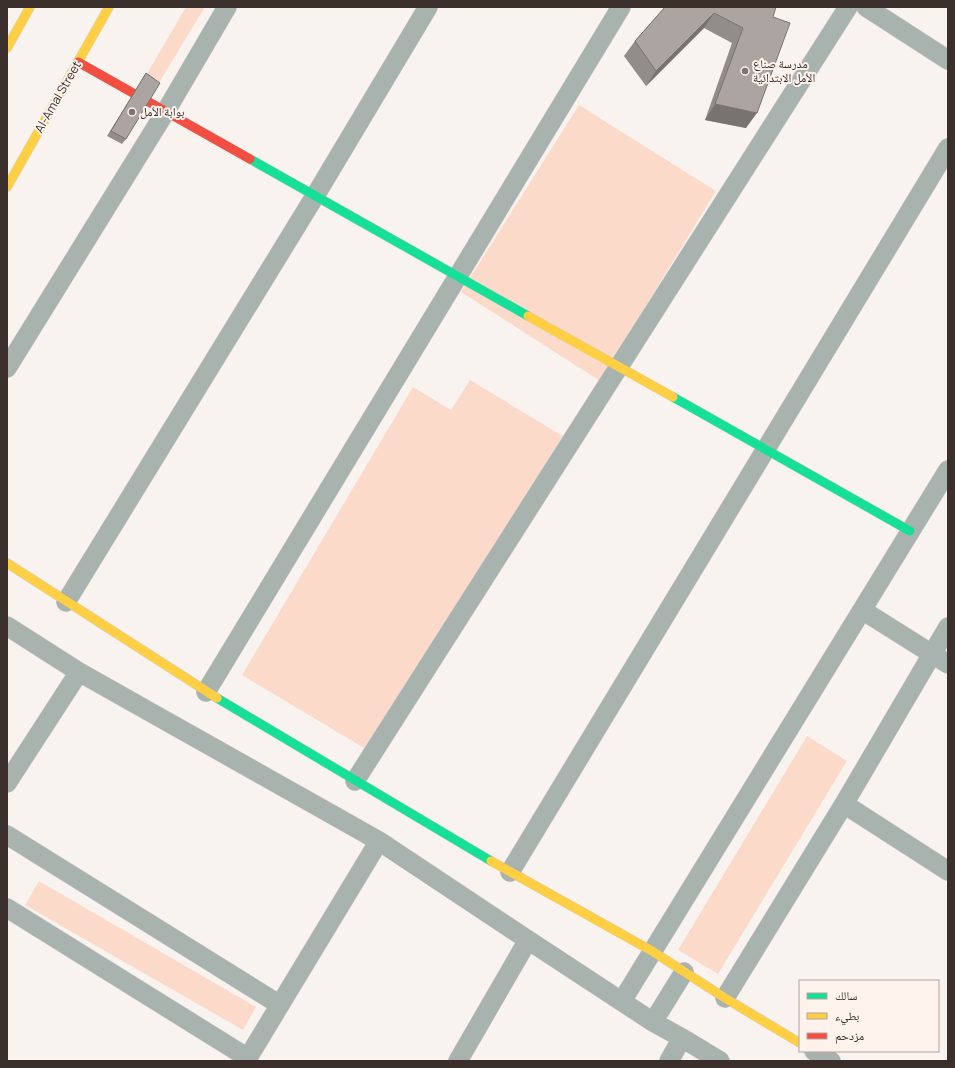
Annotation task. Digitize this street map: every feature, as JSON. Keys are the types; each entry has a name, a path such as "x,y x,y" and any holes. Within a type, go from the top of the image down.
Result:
{"street":[{"path":"7,48 30,7"},
{"name":"Al-Amal Street","path":"7,187 109,7"},
{"path":"7,368 166,111 227,7"},
{"path":"66,602 315,196 428,7"},
{"path":"206,692 621,7"},
{"path":"355,781 848,7"},
{"path":"866,7 948,60"},
{"path":"78,62 910,531"},
{"path":"510,872 948,148"},
{"path":"622,1001 948,470"},
{"path":"7,563 206,692 510,872 652,951 725,998 799,1042"},
{"path":"862,610 948,664"},
{"path":"7,626 79,672 379,841 653,1022 720,1061"},
{"path":"725,998 844,804 948,627"},
{"path":"7,784 79,672"},
{"path":"844,804 948,871"},
{"path":"7,836 280,1005"},
{"path":"7,908 247,1060 379,841"},
{"path":"458,1061 528,940"},
{"path":"653,1022 684,972"},
{"path":"669,1061 682,1038"},
{"path":"816,1052 831,1061"}],"shaded area":[{"path":"186,7 205,7 157,86 145,77"},
{"path":"579,105 716,191 600,381 461,292"},
{"path":"470,380 563,436 374,754 242,675 413,387 451,410"},
{"path":"807,736 847,761 718,974 678,950"},
{"path":"39,881 256,1007 243,1030 25,905"}],"building":[{"name":"مدرسة صناع الأمل الابتدائية","path":"665,7 776,7 773,17 790,23 757,113 715,104 743,28 714,13 656,71 635,41"},
{"name":"بوابة الأمل","path":"146,73 160,83 126,139 111,131"}],"traffic: fast":[{"path":"250,159 528,316"},
{"path":"673,397 910,531"},
{"path":"217,698 491,861"}],"traffic: slow":[{"path":"7,48 30,7"},
{"path":"7,187 109,7"},
{"path":"528,316 673,397"},
{"path":"7,563 217,698"},
{"path":"491,861 652,951 725,998 799,1042"}],"traffic: jam":[{"path":"78,62 250,159"}],"place":[{"name":"مدرسة صناع الأمل الابتدائية","path":"745,71"},
{"name":"بوابة الأمل","path":"132,112"}]}
